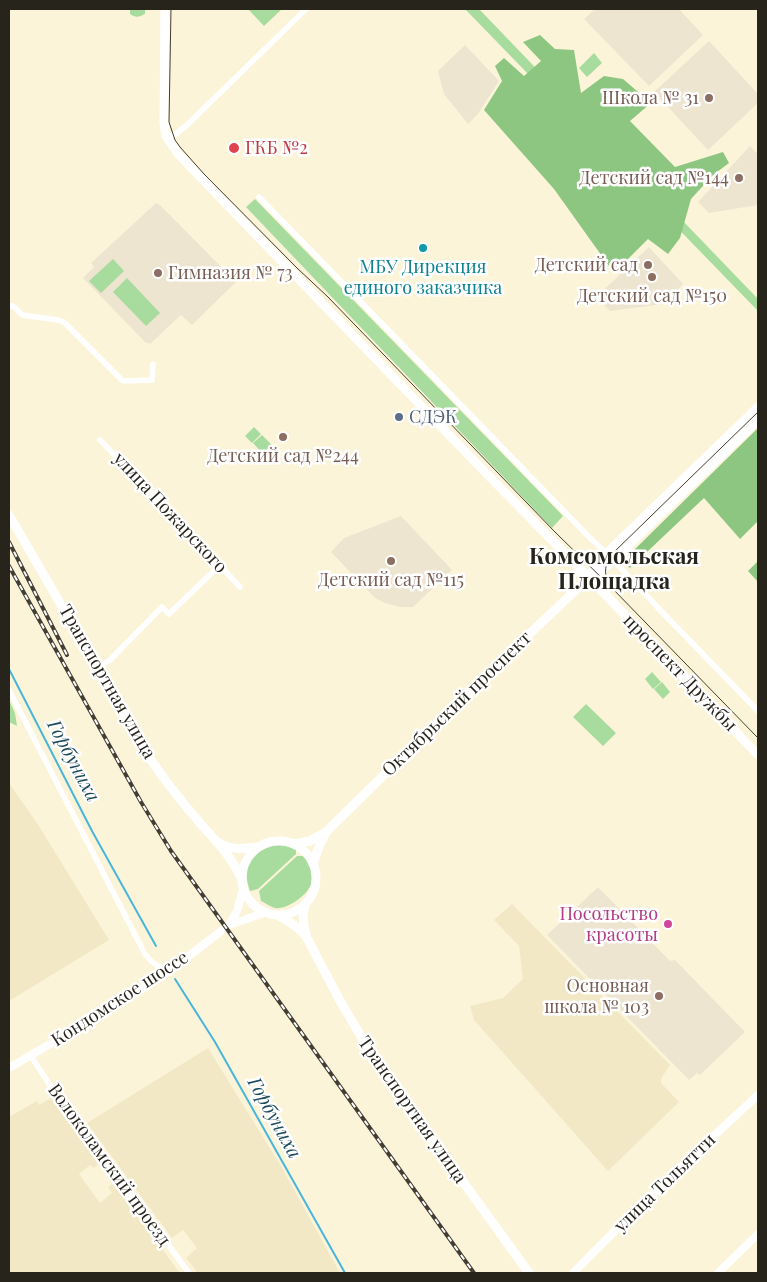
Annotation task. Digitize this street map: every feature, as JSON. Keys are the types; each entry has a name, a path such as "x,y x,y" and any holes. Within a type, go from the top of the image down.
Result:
{"main road":[{"path":"165,9 163,111 166,136"},
{"name":"проспект Дружбы","path":"166,136 179,155 758,755"},
{"name":"Октябрьский проспект","path":"294,844 310,841 326,832 588,577 599,572 610,557 758,407"},
{"name":"Октябрьский проспект","path":"610,557 758,420"},
{"name":"Транспортная улица","path":"9,515 151,760 174,793 236,867 241,878"},
{"name":"Октябрьский проспект","path":"314,864 318,849 326,832"},
{"path":"216,841 228,847 240,849 257,847 281,840 302,848 314,864 316,886 312,896 297,911 288,915 278,916 264,913 248,899 243,889 241,878 243,866 248,856 257,847"},
{"name":"Транспортная улица","path":"305,905 303,915 307,938 339,1000 374,1060 529,1273"},
{"name":"Транспортная улица","path":"278,916 290,921 307,938"}],"street":[{"path":"166,136 176,134 187,125 306,9"},
{"path":"259,197 758,711"},
{"path":"9,306 13,306 22,315 64,322 123,381 152,380 153,364"},
{"name":"улица Пожарского","path":"100,440 240,587"},
{"path":"98,668 110,660 162,607 169,614 219,566"},
{"path":"9,690 145,954 152,962 168,972"},
{"name":"Кондомское шоссе","path":"229,925 237,911 243,889"},
{"name":"Кондомское шоссе","path":"9,1068 115,1006 168,972 229,925 264,913"},
{"name":"Волоколамский проезд","path":"30,1055 189,1273"},
{"name":"улица Тольятти","path":"574,1273 668,1179 758,1095"},
{"path":"718,1273 758,1234"}],"shaded area":[{"name":"Школа № 31","path":"595,9 679,9 703,35 649,86 584,19"},
{"name":"Школа № 31","path":"709,41 758,94 758,103 708,150 654,92"},
{"path":"465,45 499,81 478,114 468,124 444,94 438,71"},
{"name":"Детский сад №144","path":"750,146 758,154 758,205 709,213 698,202"},
{"name":"Гимназия № 73","path":"156,203 236,282 192,325 181,315 150,344 145,342 83,278 94,267 91,263"},
{"name":"Детский сад","path":"649,247 683,284 664,304 610,311 596,297"},
{"name":"Детский сад №115","path":"401,516 452,570 413,607 400,607 375,598 331,552 344,538"},
{"path":"9,783 39,826 109,940 9,1001"},
{"name":"Основная школа № 103","path":"598,887 670,961 675,960 745,1032 700,1075 697,1073 689,1080 547,935"},
{"path":"512,904 670,1065 661,1079 661,1083 679,1102 608,1171 474,1020 470,1006 503,998 523,979 519,946 494,920"},
{"path":"208,1048 281,1166 340,1273 198,1273 186,1258 197,1248 183,1230 172,1238 87,1123"},
{"path":"51,1098 99,1164 94,1168 90,1165 79,1174 100,1203 112,1193 108,1187 113,1183 180,1273 9,1273 9,1117 37,1101 39,1105"}],"green space":[{"path":"130,9 145,9 145,14 134,16 130,14"},
{"path":"248,9 282,9 264,26"},
{"path":"465,9 479,9 758,299 758,311"},
{"path":"540,35 555,49 574,50 581,93 604,76 623,79 651,103 630,121 675,167 723,152 729,163 713,175 691,199 680,238 668,254 648,239 614,273 554,189 484,110 502,81 495,66 504,58 524,76 541,61 523,42"},
{"path":"594,53 602,63 587,77 579,68"},
{"path":"255,199 563,516 552,528 246,207"},
{"path":"113,259 124,271 101,293 89,281"},
{"path":"127,278 160,313 146,326 113,292"},
{"path":"254,427 261,434 252,443 245,436"},
{"path":"758,428 758,521 740,539 704,498 630,568 625,563 632,552"},
{"path":"262,435 272,445 263,454 253,443"},
{"path":"758,561 758,582 748,571"},
{"path":"652,672 661,682 653,689 645,679"},
{"path":"662,682 670,692 663,699 654,689"},
{"path":"9,700 15,713 17,726 9,722"},
{"path":"586,704 616,733 603,746 573,717"},
{"path":"276,844 287,844 296,849 296,854 258,889 250,891 246,873 250,860 259,850"},
{"path":"297,856 306,856 311,867 313,878 309,889 299,899 281,908 275,908 261,901 259,891"}],"waterway":[{"name":"Горбуниха","path":"9,669 92,831 156,946"},
{"name":"Горбуниха","path":"175,979 215,1042 345,1273"}],"tram line":[{"path":"171,9 169,122 175,140 180,147 204,174 328,297 555,532 758,738"},
{"path":"609,585 606,568 613,553 758,412"},
{"path":"575,551 596,555 616,551"}],"railway":[{"path":"9,542 67,655"},
{"path":"9,566 141,802 171,851 474,1273"}],"place":[{"name":"Школа № 31","path":"709,98"},
{"name":"ГКБ №2","path":"234,148"},
{"name":"Детский сад №144","path":"739,178"},
{"name":"МБУ Дирекция единого заказчика","path":"423,248"},
{"name":"Детский сад","path":"648,265"},
{"name":"Гимназия № 73","path":"158,273"},
{"name":"Детский сад №150","path":"652,277"},
{"name":"СДЭК","path":"399,417"},
{"name":"Детский сад №244","path":"283,437"},
{"name":"Детский сад №115","path":"391,561"},
{"name":"Посольство красоты","path":"668,924"},
{"name":"Основная школа № 103","path":"659,996"}],"district":[{"name":"Комсомольская Площадка","path":"614,570"}]}
